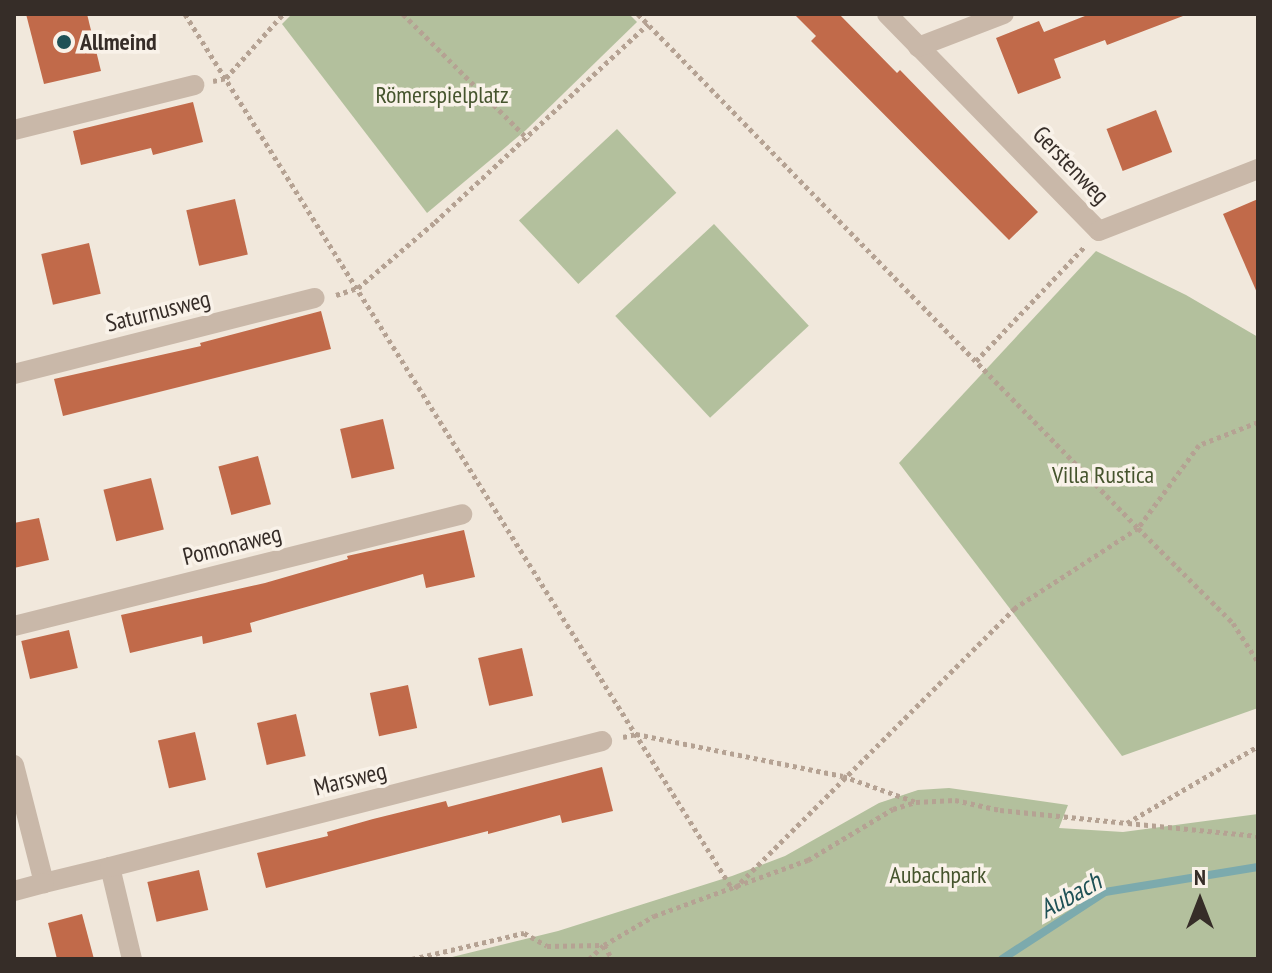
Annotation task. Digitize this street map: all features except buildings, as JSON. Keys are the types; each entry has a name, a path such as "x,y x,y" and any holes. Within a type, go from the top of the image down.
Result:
{"street":[{"name":"Gerstenweg","path":"887,14 1099,231 1258,169"},
{"path":"918,47 1004,14"},
{"path":"14,130 194,85"},
{"name":"Saturnusweg","path":"14,374 315,298"},
{"name":"Pomonaweg","path":"14,626 462,514"},
{"name":"Marsweg","path":"14,891 602,741"},
{"path":"14,765 44,883"},
{"path":"110,867 132,959"}],"path":[{"path":"185,14 733,890"},
{"path":"194,85 226,78 283,14"},
{"path":"403,14 528,139"},
{"path":"638,14 1233,623 1258,662"},
{"path":"315,298 344,295 358,288 528,139 648,24"},
{"path":"976,361 1099,231"},
{"path":"733,890 843,776 1015,608 1138,528 1199,445 1258,422"},
{"path":"602,741 636,734 843,776 916,802"},
{"path":"1127,823 1258,746"},
{"path":"589,959 604,945 654,916 733,890 808,860 893,809 916,802 955,800 1000,810 1258,836"},
{"path":"412,959 524,933 547,946 604,945"},
{"path":"604,945 612,959"}],"green space":[{"name":"Römerspielplatz","path":"292,14 629,14 637,22 526,130 427,213 282,24"},
{"path":"617,129 676,193 578,284 519,220"},
{"path":"714,224 809,326 710,418 615,316"},
{"name":"Villa Rustica","path":"1096,251 1186,295 1258,337 1258,708 1122,756 899,463"},
{"name":"Aubachpark","path":"949,788 1068,805 1059,828 1123,832 1258,814 1258,959 444,959 558,931 732,876 785,856 879,803 918,790"}],"waterway":[{"name":"Aubach","path":"1002,959 1105,892 1258,867"}],"place":[{"name":"Allmeind","path":"64,42"}]}
